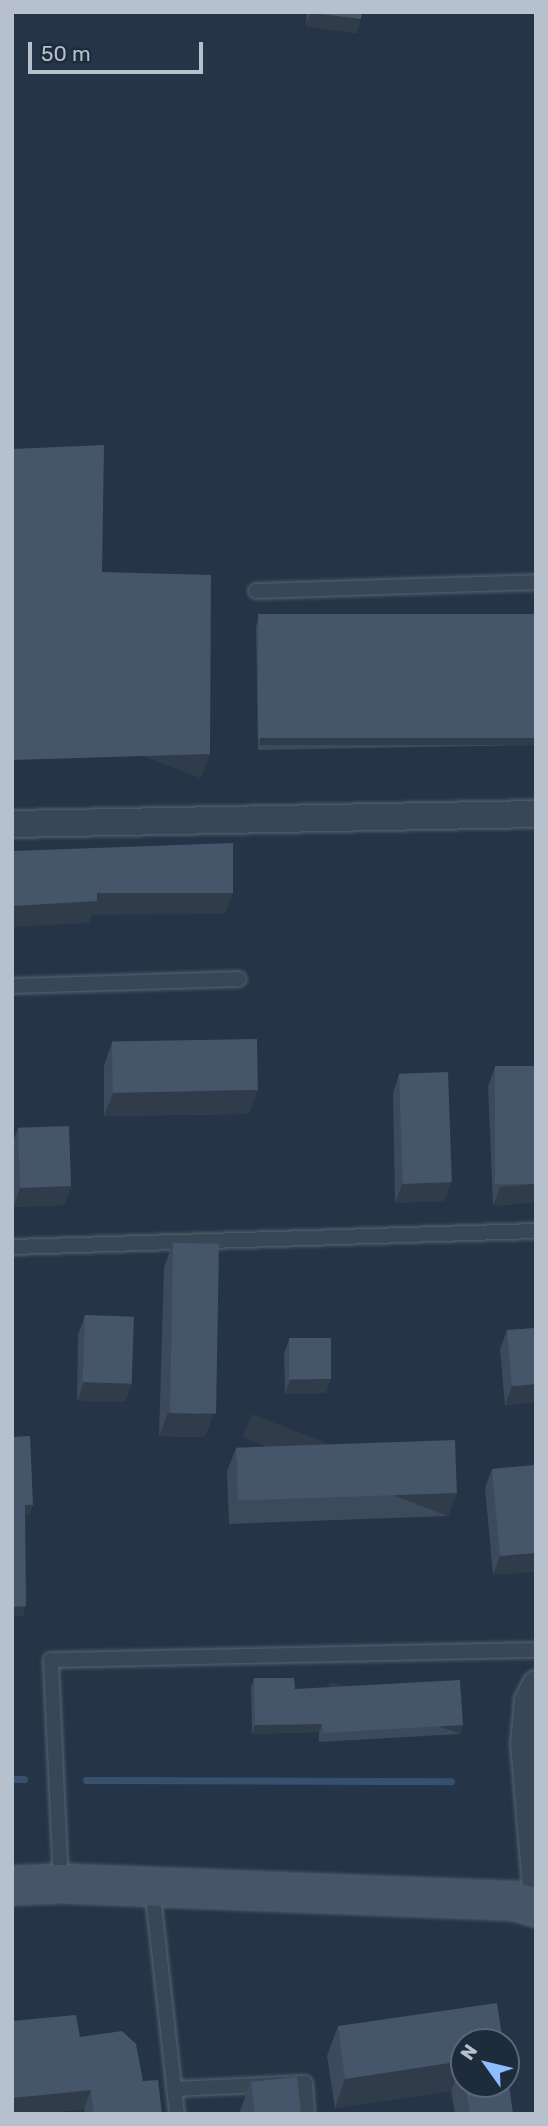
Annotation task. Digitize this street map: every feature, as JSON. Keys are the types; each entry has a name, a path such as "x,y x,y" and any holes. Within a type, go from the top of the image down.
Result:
{"street":[{"path":"12,824 536,814"},
{"path":"536,1684 528,1700 524,1744 536,1888"},
{"path":"12,1885 61,1883 512,1900 536,1907"}],"lane":[{"path":"256,591 536,582"},
{"path":"12,986 239,979"},
{"path":"12,1247 536,1231"},
{"path":"61,1883 51,1660 536,1650"},
{"path":"152,1886 177,2114"},
{"path":"174,2089 304,2083 307,2114"}],"building":[{"path":"311,12 362,12 361,19"},
{"path":"104,445 102,572 211,575 210,754 12,760 12,449"},
{"path":"258,614 536,614 536,738 258,738"},
{"path":"233,843 233,893 97,893 97,901 12,906 12,851"},
{"path":"257,1039 258,1090 113,1093 112,1042"},
{"path":"495,1066 536,1066 536,1184 495,1184"},
{"path":"448,1072 452,1182 403,1184 399,1074"},
{"path":"69,1126 71,1186 20,1188 18,1128"},
{"path":"173,1243 219,1244 216,1414 170,1413"},
{"path":"85,1315 134,1317 132,1384 83,1382"},
{"path":"536,1328 536,1384 512,1386 507,1330"},
{"path":"289,1338 331,1338 331,1379 289,1379"},
{"path":"30,1436 33,1505 25,1505 26,1606 12,1607 12,1437"},
{"path":"455,1440 457,1493 238,1501 236,1448"},
{"path":"536,1465 536,1553 500,1556 492,1469"},
{"path":"254,1678 294,1678 295,1689 460,1680 463,1725 323,1733 322,1724 255,1725"},
{"path":"497,2003 501,2028 450,2028 450,2063 345,2079 338,2026"},
{"path":"76,2015 80,2037 122,2031 136,2044 143,2081 158,2080 162,2114 94,2114 91,2090 12,2098 12,2021"},
{"path":"297,2077 301,2114 255,2114 251,2082"},
{"path":"467,2098 511,2098 513,2114 470,2114"}],"waterway":[{"path":"12,1779 24,1779"},
{"path":"86,1780 451,1781"}]}
